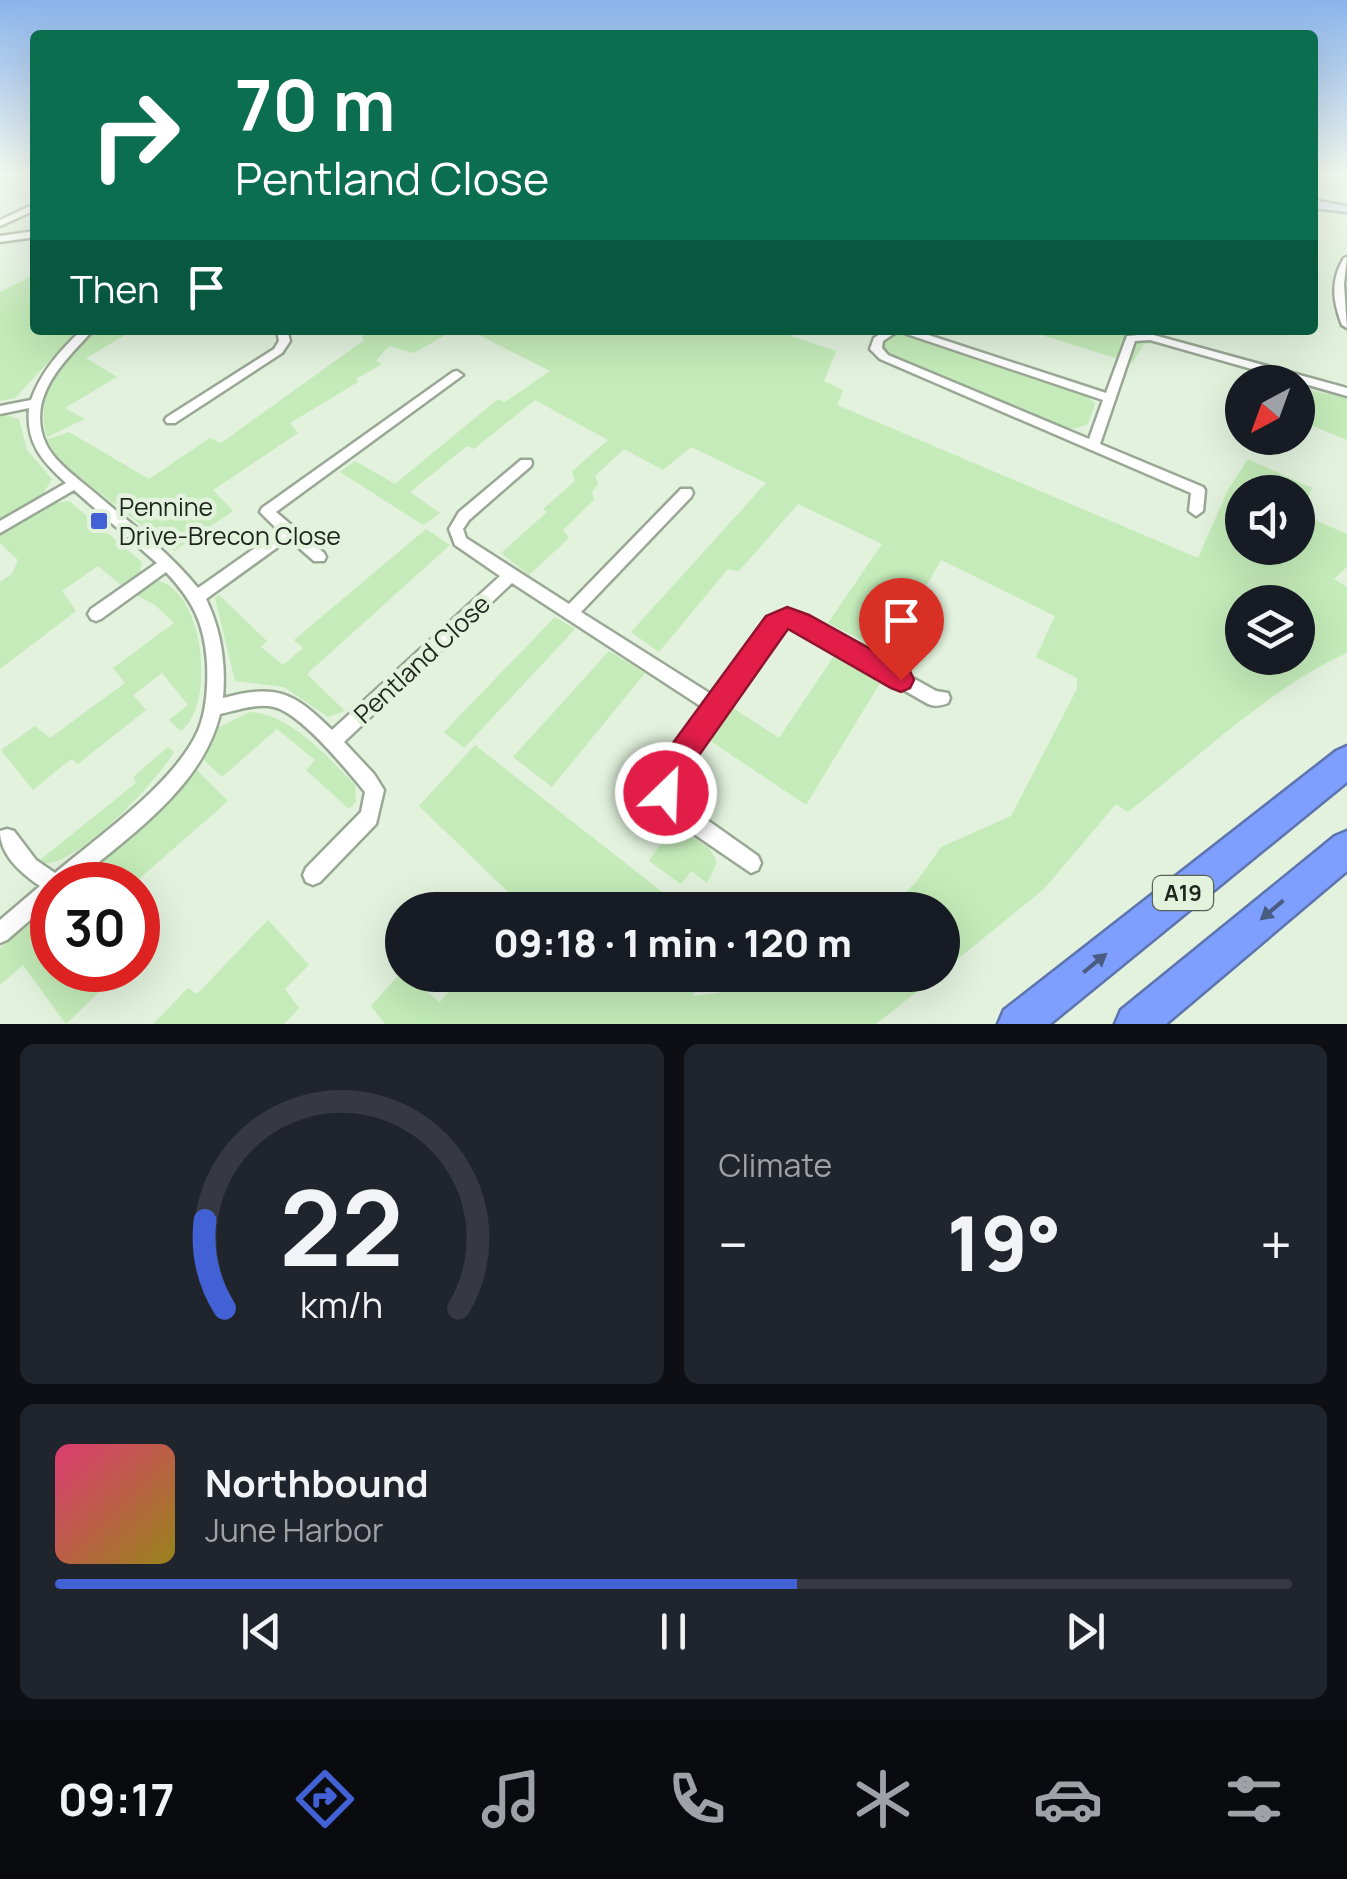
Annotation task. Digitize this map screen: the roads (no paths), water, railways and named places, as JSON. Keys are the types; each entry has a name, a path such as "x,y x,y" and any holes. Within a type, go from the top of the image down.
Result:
{"highway":[{"name":"A19","path":"1018,1024 1347,762"},
{"path":"1135,1024 1347,848"}],"street":[{"path":"0,239 30,235"},
{"path":"1347,260 1340,272 1338,298 1347,326"},
{"path":"83,335 65,351 36,403 33,422 38,442 76,483 168,563 197,597 214,646 214,708 202,741 179,772 83,862"},
{"path":"171,420 278,351 283,335"},
{"path":"886,335 878,340 876,350 884,357 1198,490 1196,511"},
{"path":"917,335 1110,398"},
{"path":"1094,444 1131,338 1150,337 1347,392"},
{"path":"320,557 267,512 457,375"},
{"path":"0,410 36,403"},
{"name":"Pentland Close","path":"526,463 464,516 456,529 460,541 714,706"},
{"path":"0,528 76,483"},
{"path":"571,612 686,492"},
{"path":"197,597 289,531"},
{"path":"96,614 168,563"},
{"name":"Pentland Close","path":"332,742 511,576"},
{"path":"751,863 678,812 666,793 670,772 775,624 787,618 934,699 942,698"},
{"name":"Pentland Close","path":"214,708 253,699 284,702 332,742 375,790 369,817 313,875"},
{"path":"7,838 30,868"},
{"path":"0,933 30,907"}],"place":[{"name":"Pennine Drive-Brecon Close","path":"99,521"}]}
